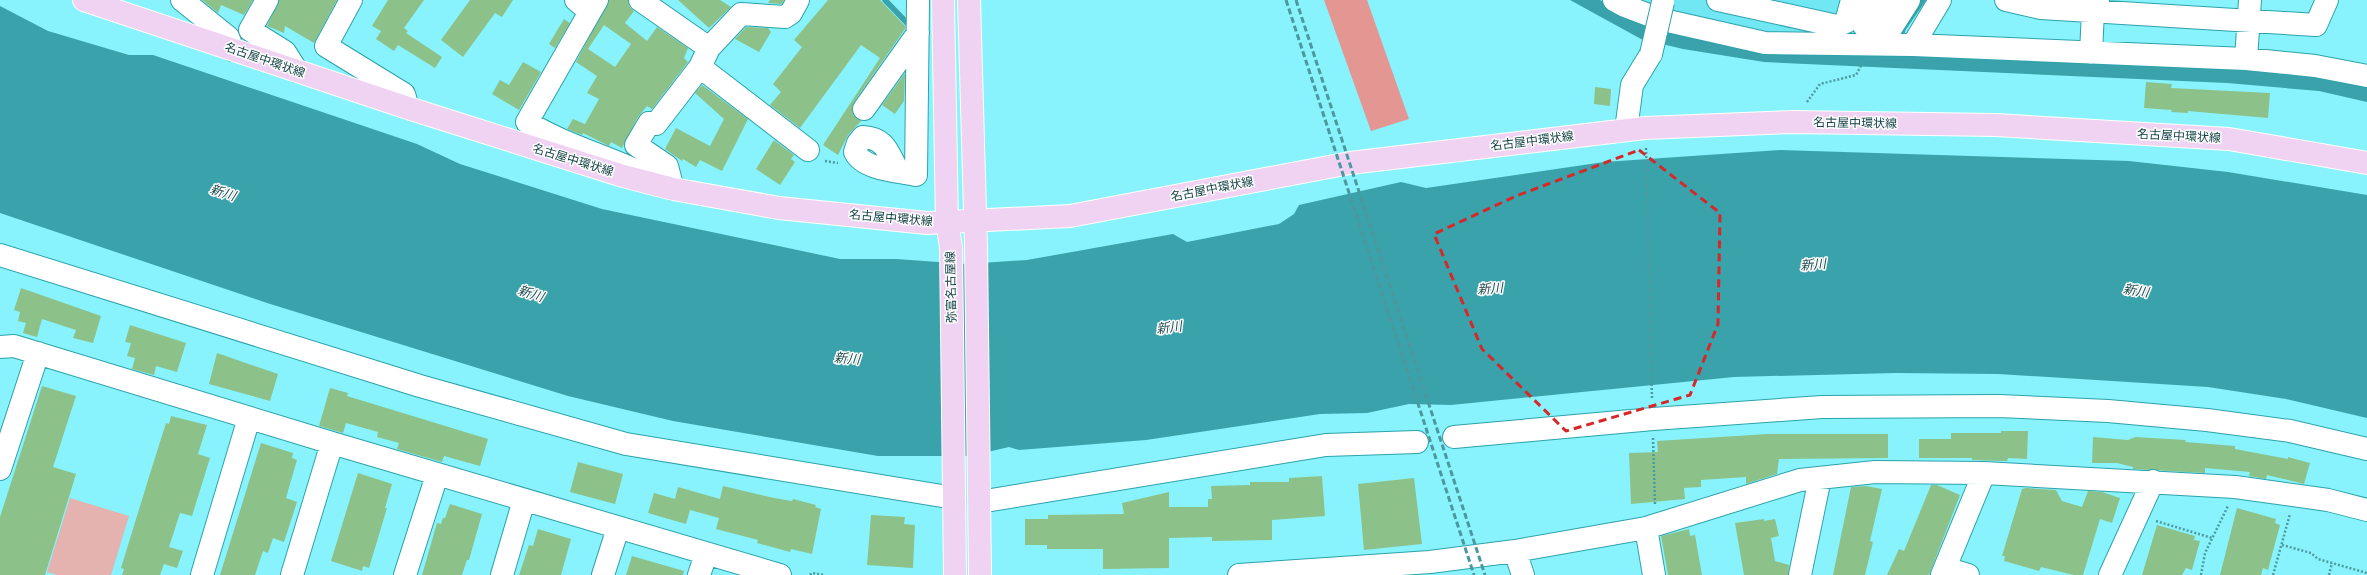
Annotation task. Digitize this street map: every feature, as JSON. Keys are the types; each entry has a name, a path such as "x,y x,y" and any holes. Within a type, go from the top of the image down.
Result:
{"main road":[{"name":"名古屋中環状線","path":"84,0 113,5 233,50 408,108 623,176 673,189 779,208 927,223 1070,216 1350,163 1635,129 1793,122 1996,125 2229,139 2367,163"},
{"name":"弥富名古屋線","path":"943,0 947,222 951,247 955,575"},
{"name":"弥富名古屋線","path":"969,0 973,220 976,247 980,575"}],"street":[{"path":"182,0 228,37 233,50"},
{"path":"267,0 250,30 285,52 297,71"},
{"path":"352,0 326,46 404,94 408,108"},
{"path":"640,0 808,150"},
{"path":"673,189 667,166 636,145 649,123 656,124 704,57 741,14 785,17 791,13 798,0"},
{"path":"898,171 916,175 918,0"},
{"path":"1614,0 1625,6 1659,19 1765,43 1913,45 2246,59 2315,66 2367,76"},
{"path":"1718,0 1837,26 1846,22 1852,0"},
{"path":"1868,0 1864,26 1872,29 1891,0"},
{"path":"1881,44 1910,0"},
{"path":"1913,45 1940,0"},
{"path":"2006,0 2043,4 2249,10 2316,25 2326,0"},
{"path":"1635,129 1632,85 1650,54 1663,1"},
{"path":"588,4 527,122 551,137 631,166 673,189"},
{"path":"2091,52 2095,6"},
{"path":"2246,59 2249,10"},
{"path":"864,109 918,32"},
{"path":"0,255 420,386 626,444 954,498"},
{"path":"0,347 14,346 38,353 332,444 780,575"},
{"path":"0,469 38,353"},
{"path":"1454,437 1653,418 1822,407 2007,406 2108,411 2207,420 2290,431 2367,449"},
{"path":"202,575 249,418"},
{"path":"979,502 1326,445 1417,442"},
{"path":"292,575 332,444"},
{"path":"1239,575 1433,568 1515,551 1651,527 1800,480 1875,472 1984,473 2235,487 2328,500 2367,510"},
{"path":"1968,575 1944,572 1984,473"},
{"path":"405,575 437,475"},
{"path":"1800,575 1820,478"},
{"path":"2110,575 2153,482"},
{"path":"502,575 524,500"},
{"path":"1651,527 1654,575"},
{"path":"603,575 618,528"},
{"path":"1515,551 1523,575"},
{"path":"699,575 706,554"}],"path":[{"path":"1793,122 1820,84 1856,75 1860,68"},
{"path":"1635,129 1653,418 1651,527"},
{"path":"2200,575 2205,553 2235,487"},
{"path":"2273,575 2296,496"},
{"path":"2148,518 2212,538"},
{"path":"2282,545 2311,553 2318,559 2367,573"},
{"path":"2329,575 2332,563"},
{"path":"810,575 812,573 824,575"}],"highlighted area":[{"path":"1639,150 1720,213 1718,324 1690,395 1566,431 1482,349 1434,234 1516,196"}],"shaded area":[{"path":"1324,0 1367,0 1409,119 1371,131"},
{"path":"1624,0 1897,0 1873,38 1778,34 1682,16"},
{"path":"70,498 129,516 111,575 57,575 47,572"}],"water":[{"path":"1570,0 1600,0 1641,23 2228,67 2312,77 2367,87 2367,102 2319,91 2227,83 1764,62 1683,49 1641,39"},
{"name":"新川","path":"0,6 48,31 129,55 153,55 417,144 460,164 602,209 840,259 896,259 966,264 1027,260 1173,234 1187,242 1279,224 1294,214 1299,205 1401,182 1426,188 1604,162 1780,150 2129,161 2228,172 2367,195 2367,418 2286,399 2208,387 1998,374 1895,373 1734,377 1451,405 1409,404 1367,413 1320,414 1146,440 1019,450 1009,447 970,456 878,456 673,421 568,396 267,303 0,213"}],"building":[{"path":"202,0 253,0 244,15 221,5 218,13"},
{"path":"279,0 337,0 314,43 285,26 284,33 267,26"},
{"path":"388,0 424,0 404,28 408,31 406,33 442,57 435,68 398,45 394,51 376,39 381,31 372,26"},
{"path":"470,0 513,0 502,17 495,13 463,57 441,40"},
{"path":"609,0 628,0 629,6 634,11 625,23 647,41 657,27 688,48 684,58 688,62 652,109 647,106 638,117 622,148 611,142 609,146 583,133 582,135 567,129 573,119 585,124 599,99 587,93 597,76 576,62","holes":["604,25 631,44 615,67 588,49"]},
{"path":"678,0 720,0 731,7 709,28"},
{"path":"770,0 784,0 782,4 768,3"},
{"path":"828,0 880,0 905,26 905,29 854,102 853,114 861,121 848,135 838,155 823,145 880,58 861,45 800,128 770,105 781,92 773,84 802,47 794,40"},
{"path":"564,19 570,23 555,48 549,44"},
{"path":"746,27 768,28 771,32 759,52 735,39"},
{"path":"523,62 541,72 519,110 492,94 500,80 509,85"},
{"path":"905,73 904,101 895,114 882,105"},
{"path":"2146,82 2172,84 2171,88 2270,93 2268,118 2188,111 2188,113 2171,112 2172,110 2144,108"},
{"path":"702,85 748,119 722,171 700,160 696,167 683,159 682,161 665,149 676,128 710,146 724,119 695,93"},
{"path":"1595,87 1611,89 1610,106 1594,104"},
{"path":"774,140 794,155 791,159 795,162 780,185 756,169"},
{"path":"21,288 101,316 93,343 73,338 76,330 42,319 37,337 23,333 26,323 18,321 20,312 14,310"},
{"path":"130,325 186,343 177,372 156,366 154,375 132,369 135,358 127,356 131,343 125,342"},
{"path":"217,353 278,374 270,401 209,384"},
{"path":"42,386 76,396 53,467 76,474 45,575 0,575 0,517"},
{"path":"330,388 348,393 347,396 488,439 480,466 444,456 442,462 397,449 399,443 377,437 378,432 346,423 343,433 319,426"},
{"path":"171,416 207,425 198,454 210,458 192,516 180,513 169,547 183,551 177,568 164,564 160,575 122,575 124,569 121,568 148,480 166,423 169,424"},
{"path":"2001,431 2028,431 2027,459 2008,458 2007,461 2000,461 1972,460 1972,458 1919,458 1919,439 1951,439 1951,433 2001,433"},
{"path":"1768,434 1888,434 1888,458 1779,459 1777,474 1746,484 1746,477 1701,480 1701,487 1684,488 1685,499 1631,504 1629,453 1658,452 1657,441"},
{"path":"2093,437 2128,440 2135,437 2186,440 2185,442 2235,446 2235,449 2288,459 2288,457 2310,463 2304,484 2267,475 2266,479 2249,476 2250,472 2205,468 2205,473 2133,469 2133,467 2117,463 2092,463"},
{"path":"261,443 293,453 292,458 297,460 286,498 297,502 284,542 273,538 268,553 263,551 255,575 220,575"},
{"path":"578,462 623,474 615,504 570,492"},
{"path":"358,473 392,484 385,508 387,508 369,568 363,566 362,571 331,561"},
{"path":"1322,476 1325,516 1272,520 1272,540 1212,541 1212,537 1169,538 1169,568 1103,569 1103,549 1047,549 1047,545 1025,545 1025,519 1048,519 1048,515 1124,514 1122,503 1169,492 1169,507 1208,507 1208,499 1212,499 1211,486 1250,485 1250,482 1289,482 1289,478"},
{"path":"1414,478 1422,544 1364,550 1358,484"},
{"path":"1931,485 1937,485 1960,495 1929,575 1887,575 1899,549 1904,551"},
{"path":"723,486 774,498 792,501 793,499 816,505 815,507 821,509 812,554 791,549 790,552 757,543 758,540 716,529 719,518 690,510 686,524 648,513 654,493 675,499 678,487 720,499"},
{"path":"1866,486 1882,489 1870,541 1873,542 1865,575 1833,575 1851,487"},
{"path":"2022,489 2056,490 2062,501 2082,507 2088,491 2102,492 2120,498 2112,523 2100,519 2083,575 2074,575 2041,567 2039,571 2004,561 2005,556 2002,556"},
{"path":"450,504 482,514 469,560 467,560 462,575 422,575 437,523 441,524"},
{"path":"2237,508 2276,519 2275,523 2280,525 2268,570 2263,568 2261,575 2220,575"},
{"path":"871,515 905,517 904,524 915,525 913,568 867,565"},
{"path":"1764,519 1764,521 1775,519 1779,536 1771,538 1775,561 1789,565 1788,575 1744,575 1735,523"},
{"path":"2157,525 2195,536 2194,540 2200,541 2192,570 2186,568 2182,575 2142,575"},
{"path":"538,529 571,539 561,575 519,575 529,545 533,546"},
{"path":"1689,529 1690,536 1695,535 1702,575 1668,575 1661,536"},
{"path":"632,556 684,571 683,575 626,575"}],"waterway":[{"path":"885,0 909,25"},
{"path":"1900,39 1903,29 1923,0"}],"railway":[{"path":"1286,0 1474,575"},
{"path":"1296,0 1485,575"}]}
